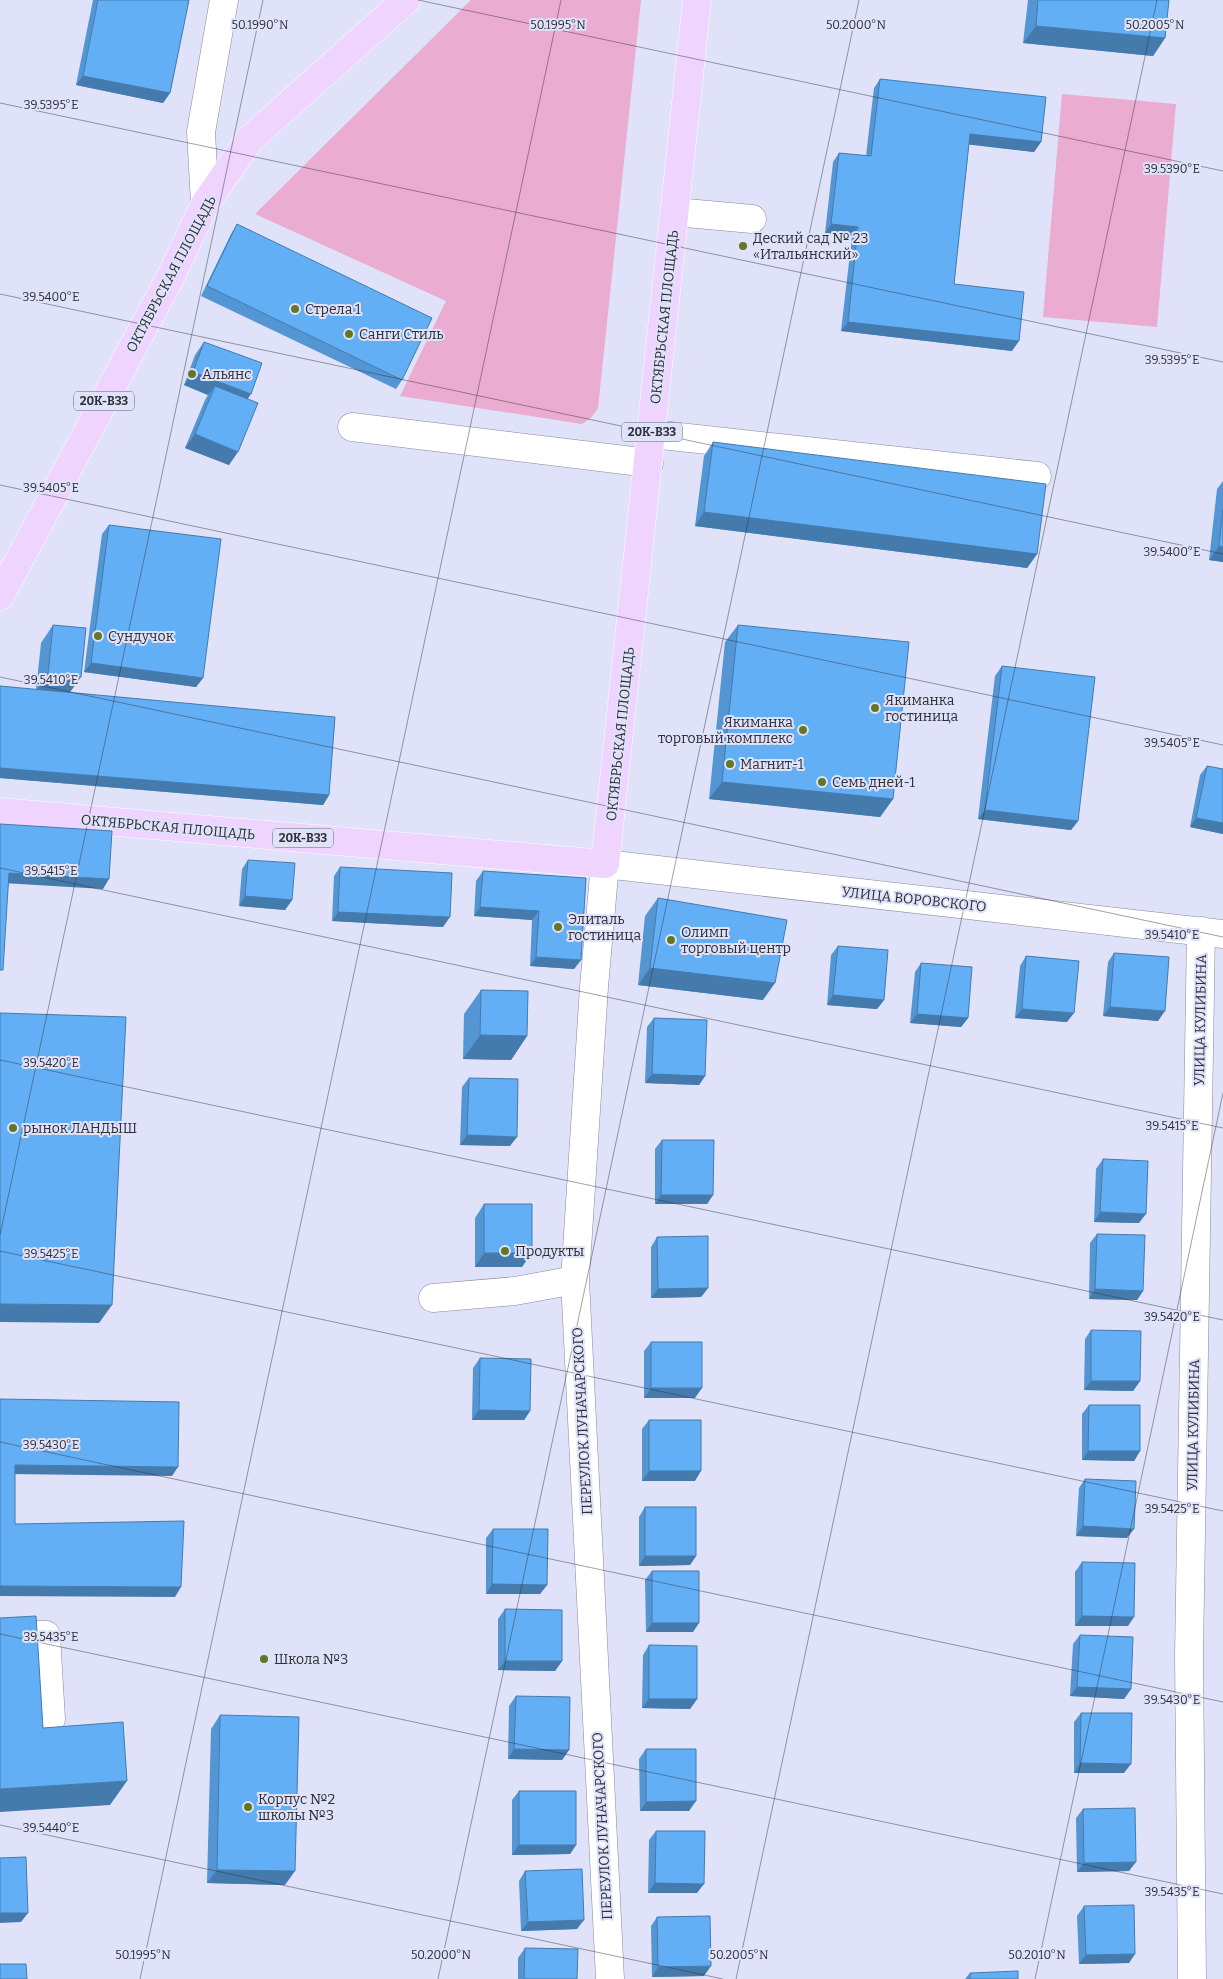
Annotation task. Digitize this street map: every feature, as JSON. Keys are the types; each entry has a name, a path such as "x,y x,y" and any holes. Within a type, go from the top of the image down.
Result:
{"main road":[{"name":"ОКТЯБРЬСКАЯ ПЛОЩАДЬ","path":"0,596 172,274 205,204 249,140 406,0"},
{"name":"ОКТЯБРЬСКАЯ ПЛОЩАДЬ","path":"0,812 606,864 697,0"}],"street":[{"path":"205,204 201,132 223,4"},
{"path":"675,212 752,219"},
{"path":"352,427 649,462"},
{"path":"652,434 1037,476"},
{"name":"УЛИЦА ВОРОВСКОГО","path":"606,864 1212,932"},
{"name":"ПЕРЕУЛОК ЛУНАЧАРСКОГО","path":"606,864 594,988 575,1280 610,1979"},
{"name":"УЛИЦА КУЛИБИНА","path":"1192,1979 1189,1655 1212,932"},
{"path":"433,1298 515,1291 575,1280"},
{"path":"0,1634 46,1635 51,1719"}],"shaded area":[{"path":"471,0 641,0 598,408 591,418 582,424 400,396 446,301 255,214"},
{"path":"1062,94 1176,104 1157,327 1043,317"}],"building":[{"path":"98,0 189,0 170,93 83,76"},
{"path":"1038,0 1169,0 1165,38 1036,26"},
{"path":"880,79 1046,97 1041,142 970,134 954,284 1024,292 1019,341 848,322 858,227 831,224 839,153 871,156"},
{"path":"237,224 432,318 402,380 207,286"},
{"path":"204,342 262,363 251,394 193,372"},
{"path":"215,386 258,403 238,452 195,434"},
{"path":"713,442 1046,484 1037,554 704,512"},
{"path":"1223,509 1223,547 1219,546"},
{"path":"109,525 221,539 203,678 91,663"},
{"path":"53,625 86,628 81,677 48,674"},
{"name":"Якиманка торговый комплекс","path":"738,625 909,642 893,799 722,782"},
{"path":"1002,666 1095,677 1078,821 985,810"},
{"path":"0,686 335,717 329,795 0,768"},
{"path":"1207,766 1223,769 1223,823 1196,818"},
{"path":"0,824 112,831 109,879 9,873 3,970 0,970"},
{"path":"248,860 295,863 292,900 245,896"},
{"path":"340,867 452,873 450,917 338,912"},
{"path":"483,871 586,878 581,960 536,957 539,911 480,907"},
{"path":"658,898 787,920 775,983 650,968"},
{"path":"838,946 888,950 884,1000 833,995"},
{"path":"1114,953 1169,957 1165,1011 1110,1007"},
{"path":"1026,956 1079,961 1074,1013 1022,1009"},
{"path":"921,963 972,967 968,1018 917,1014"},
{"path":"481,990 528,991 527,1036 480,1035"},
{"path":"0,1013 126,1017 112,1305 0,1304"},
{"path":"654,1018 707,1020 705,1076 652,1074"},
{"path":"469,1078 518,1079 517,1137 467,1135"},
{"path":"662,1140 714,1140 713,1195 661,1195"},
{"path":"1103,1159 1148,1161 1146,1214 1100,1212"},
{"path":"484,1204 532,1204 532,1253 484,1253"},
{"path":"1097,1234 1145,1235 1143,1291 1095,1289"},
{"path":"708,1236 708,1288 658,1289 657,1237"},
{"path":"1091,1330 1141,1331 1140,1381 1091,1381"},
{"path":"651,1342 702,1342 702,1388 651,1388"},
{"path":"480,1358 531,1359 530,1411 479,1410"},
{"path":"0,1399 179,1402 178,1467 15,1465 15,1524 184,1521 181,1587 0,1586"},
{"path":"1089,1405 1140,1405 1140,1451 1088,1451"},
{"path":"649,1420 701,1420 701,1471 649,1471"},
{"path":"1085,1479 1136,1481 1134,1529 1083,1526"},
{"path":"645,1507 696,1507 696,1556 645,1556"},
{"path":"493,1529 548,1529 547,1585 492,1584"},
{"path":"1082,1562 1135,1563 1134,1617 1082,1616"},
{"path":"652,1571 699,1571 699,1623 652,1623"},
{"path":"505,1609 562,1610 562,1661 505,1661"},
{"path":"36,1616 43,1728 123,1722 127,1781 0,1789 0,1618"},
{"path":"1080,1635 1133,1637 1131,1689 1077,1687"},
{"path":"649,1645 697,1646 697,1699 649,1699"},
{"path":"516,1696 570,1697 569,1750 514,1749"},
{"path":"1081,1713 1132,1713 1131,1764 1080,1763"},
{"name":"Корпус №2 школы №3","path":"220,1715 299,1717 295,1871 217,1870"},
{"path":"646,1749 696,1749 696,1801 646,1802"},
{"path":"519,1791 576,1791 576,1845 519,1845"},
{"path":"1135,1808 1136,1862 1084,1863 1083,1809"},
{"path":"656,1831 705,1831 704,1884 655,1883"},
{"path":"26,1857 28,1913 0,1913 0,1858"},
{"path":"582,1869 584,1920 528,1922 525,1871"},
{"path":"1134,1905 1135,1954 1086,1955 1084,1906"},
{"path":"710,1916 711,1966 658,1967 657,1917"},
{"path":"525,1948 578,1949 577,1979 524,1979"},
{"path":"0,1964 26,1964 27,1979 0,1979"},
{"path":"1018,1971 1018,1979 970,1979 970,1973"}],"place":[{"name":"Деский сад № 23 «Итальянский»","path":"743,246"},
{"name":"Стрела 1","path":"295,309"},
{"name":"Санги Стиль","path":"349,334"},
{"name":"Альянс","path":"192,374"},
{"name":"Сундучок","path":"98,636"},
{"name":"Якиманка гостиница","path":"875,708"},
{"name":"Якиманка торговый комплекс","path":"803,730"},
{"name":"Магнит-1","path":"730,764"},
{"name":"Семь дней-1","path":"822,782"},
{"name":"Элиталь гостиница","path":"558,927"},
{"name":"Олимп торговый центр","path":"671,940"},
{"name":"рынок ЛАНДЫШ","path":"13,1128"},
{"name":"Продукты","path":"505,1251"},
{"name":"Школа №3","path":"264,1659"},
{"name":"Корпус №2 школы №3","path":"248,1807"}]}
